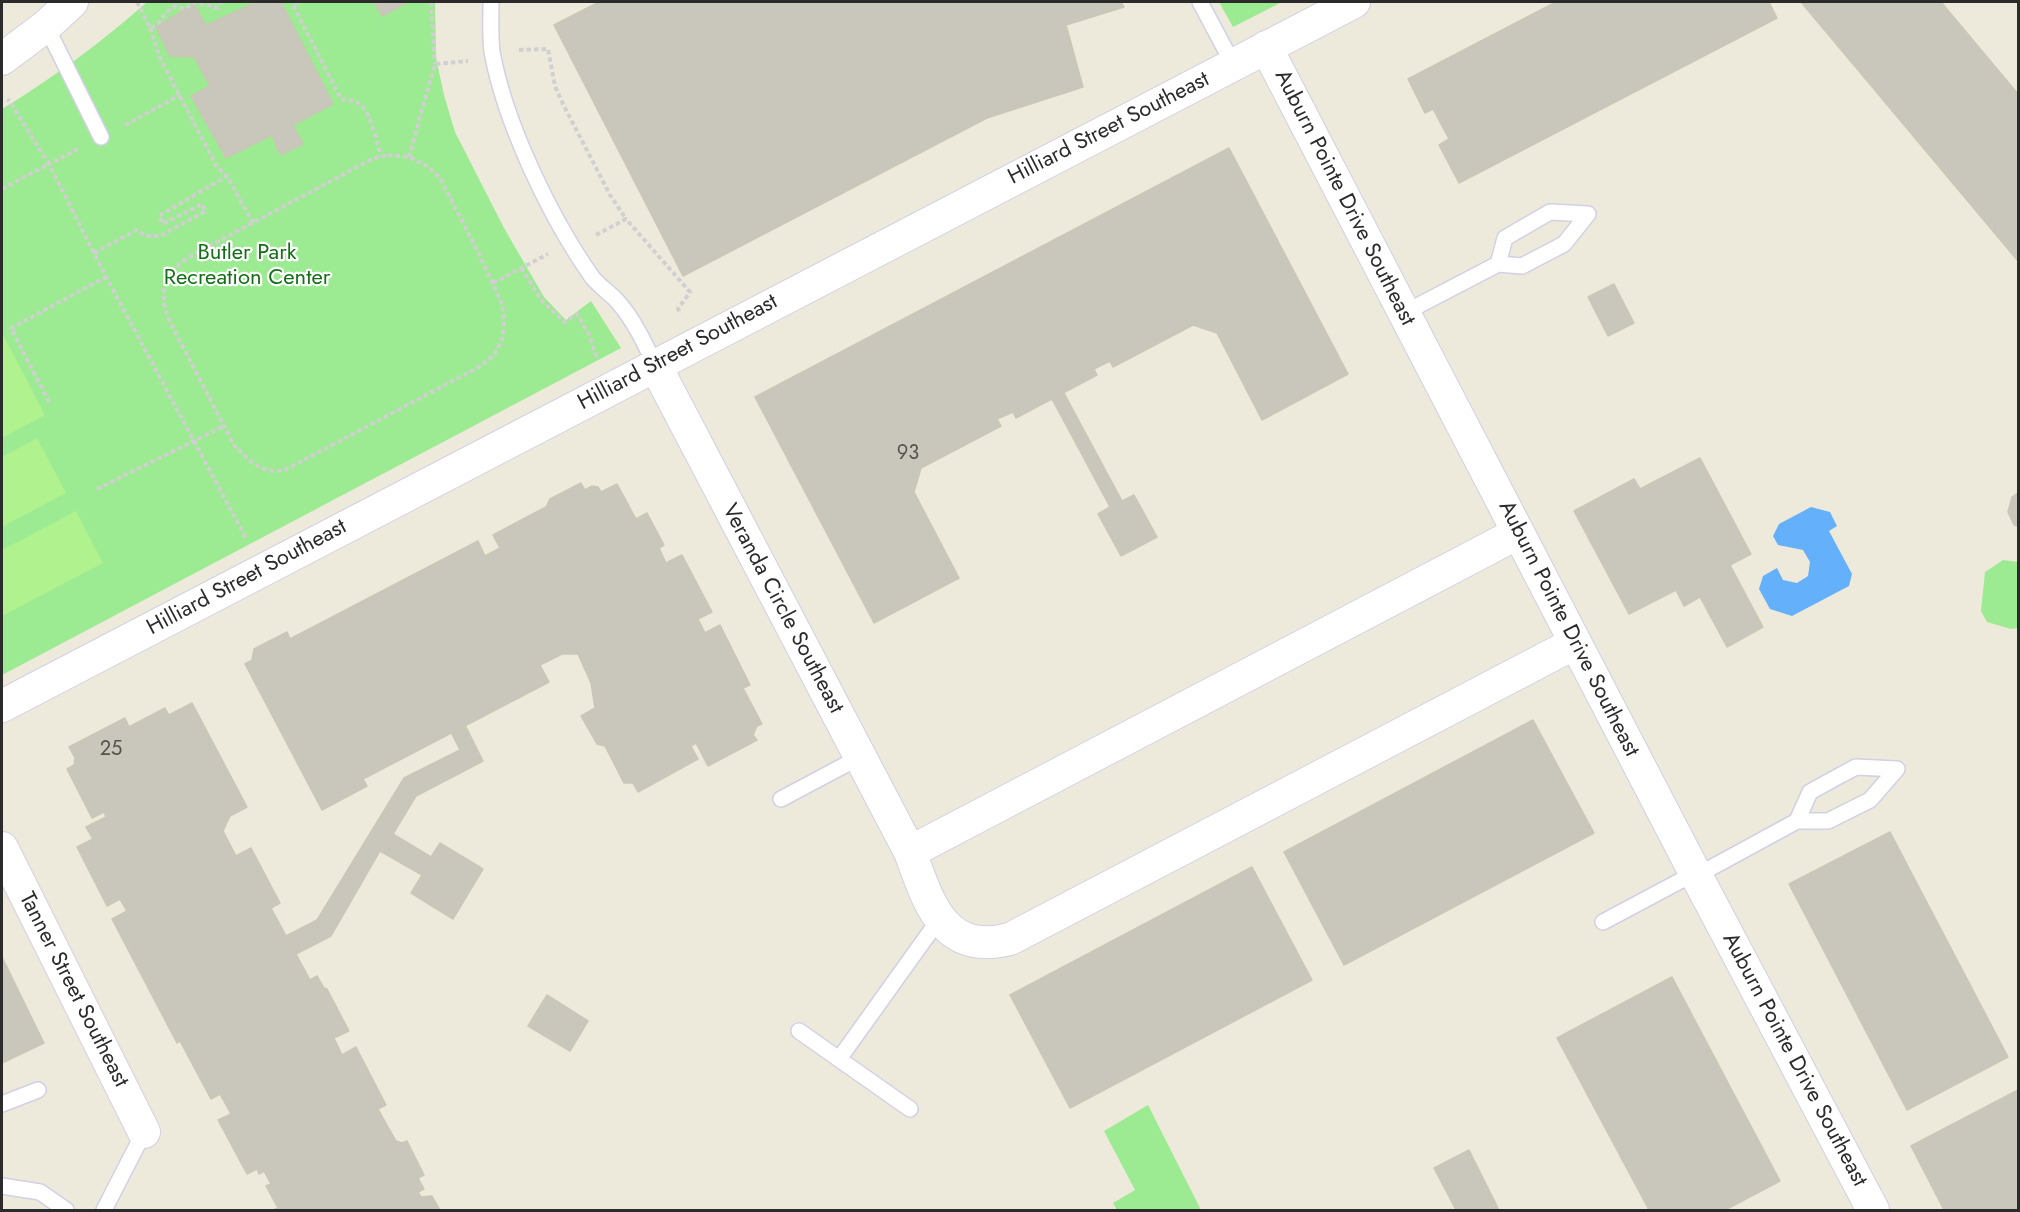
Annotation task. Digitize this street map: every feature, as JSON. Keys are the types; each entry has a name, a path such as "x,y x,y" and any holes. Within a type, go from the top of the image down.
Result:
{"street":[{"path":"2,59 46,26 72,2"},
{"name":"Hilliard Street Southeast","path":"2,706 1354,2"},
{"name":"Auburn Pointe Drive Southeast","path":"1266,47 1696,875 1873,1210"},
{"name":"Veranda Circle Southeast","path":"655,365 910,852 927,899 946,927 970,941 984,944 1010,939 1575,643"},
{"path":"910,852 1518,533"},
{"name":"Tanner Street Southeast","path":"2,848 144,1132"}],"lane":[{"path":"491,2 492,49 502,95 534,175 593,278 619,303 642,337 655,365"},
{"path":"1200,2 1233,64"},
{"path":"46,26 101,137"},
{"path":"1404,314 1498,264 1522,266 1564,244 1588,214 1550,212 1521,228 1505,238 1498,264"},
{"path":"781,799 860,757"},
{"path":"1603,922 1797,821 1828,821 1870,800 1897,769 1856,767 1810,792 1797,821"},
{"path":"839,1059 940,918"},
{"path":"800,1031 910,1109"},
{"path":"2,1104 38,1090"},
{"path":"104,1210 144,1132"},
{"path":"2,1186 40,1192 66,1210"}],"path":[{"path":"137,2 150,28 160,58 217,167 227,176 253,223"},
{"path":"150,28 161,23 167,10 175,6 184,9 196,2 218,8 221,2"},
{"path":"298,2 292,3 341,99 356,102 364,110 370,120 381,156"},
{"path":"409,157 435,64 431,2"},
{"path":"515,50 548,49 555,86 562,104 610,195 626,219 690,292 678,309 683,316"},
{"path":"435,64 472,60"},
{"path":"2,189 180,95"},
{"path":"9,99 50,164 106,277 248,542"},
{"path":"388,155 409,157 427,166 440,178 502,304 504,321 502,340 494,355 479,367 282,471 262,468 247,461 234,445 164,310 163,295 168,279 181,262 372,159 388,155"},
{"path":"94,253 137,230 146,236 160,236 206,211 201,204 163,224 159,216 227,176"},
{"path":"592,237 626,219"},
{"path":"493,283 552,252"},
{"path":"521,268 543,302 565,322 577,314 589,335 598,359"},
{"path":"49,402 11,327 106,277"},
{"path":"97,489 224,426"}],"green space":[{"name":"Butler Park Recreation Center","path":"147,2 435,2 436,58 455,132 504,228 544,297 566,320 591,301 621,348 2,675 2,109 77,59"},
{"path":"1219,2 1282,2 1233,27"},
{"path":"2,333 45,415 2,438"},
{"path":"37,438 66,493 2,527 2,457"},
{"path":"76,511 103,563 2,616 2,550"},
{"path":"2003,560 2018,562 2018,628 2011,629 1987,622 1981,611 1985,572"},
{"path":"1148,1105 1201,1210 1117,1210 1113,1203 1135,1190 1104,1131"}],"water":[{"path":"1811,507 1830,512 1837,526 1829,531 1852,574 1849,586 1792,616 1770,609 1759,589 1763,576 1777,568 1783,580 1797,583 1808,576 1810,562 1803,550 1778,545 1773,536 1779,524"}],"building":[{"path":"257,2 281,2 333,104 293,125 303,144 280,155 272,135 226,158 191,96 210,86 194,57 170,56 156,27 194,4 206,25"},
{"path":"374,2 408,2 382,16"},
{"path":"599,2 1121,2 1124,7 1066,25 1083,87 987,118 683,276 554,25"},
{"path":"1556,2 1769,2 1777,18 1459,183 1439,145 1449,139 1433,109 1425,113 1408,79"},
{"path":"1801,2 1941,2 2018,94 2018,261"},
{"path":"1229,148 1348,374 1262,420 1217,333 1193,325 1113,367 1110,361 1094,369 1097,375 1016,418 1013,412 997,419 1001,426 921,468 914,492 959,578 874,623 755,397"},
{"path":"1614,284 1634,323 1608,336 1588,297"},
{"path":"1064,393 1122,501 1134,495 1157,537 1121,556 1098,514 1110,507 1052,399"},
{"path":"1700,458 1751,554 1730,565 1763,627 1727,647 1700,597 1684,606 1676,590 1629,614 1574,511 1634,479 1640,489"},
{"path":"581,483 585,490 592,486 598,487 601,492 617,484 636,519 647,513 664,545 659,548 666,563 682,555 712,612 698,619 705,633 720,625 750,685 743,688 762,724 757,726 753,735 757,740 708,766 696,743 691,746 698,759 638,792 633,783 624,783 605,746 597,744 581,716 595,708 591,683 578,654 562,654 540,665 549,682 363,779 367,786 322,810 245,664 252,660 254,649 287,632 290,639 478,541 485,556 500,548 493,535 546,507 550,499"},
{"path":"2018,493 2018,526 2014,525 2008,512 2012,497"},
{"path":"192,703 247,807 230,816 223,831 236,856 251,848 280,903 271,908 310,980 317,976 327,989 349,1031 334,1038 342,1055 356,1047 386,1105 378,1109 396,1141 402,1143 407,1141 424,1175 418,1178 424,1189 418,1192 421,1197 432,1196 440,1210 273,1210 278,1208 266,1186 271,1184 264,1171 259,1174 257,1169 247,1174 218,1120 231,1114 220,1094 211,1099 180,1041 177,1043 112,919 127,911 120,899 107,906 77,847 93,839 86,827 106,817 104,812 92,818 67,769 74,765 75,758 69,747 125,718 129,727 165,708 169,715"},
{"path":"1533,720 1594,833 1344,965 1284,852"},
{"path":"466,727 483,761 416,796 393,834 431,857 440,843 483,869 453,919 411,893 422,875 380,851 331,936 296,954 286,936 317,920 404,778 460,750 452,734"},
{"path":"1890,832 2008,1057 1907,1110 1789,884"},
{"path":"1252,867 1312,980 1070,1108 1010,995"},
{"path":"2,957 44,1043 2,1063"},
{"path":"1672,977 1780,1181 1725,1210 1649,1210 1557,1038"},
{"path":"547,995 588,1021 570,1051 528,1026"},
{"path":"2018,1090 2018,1210 1944,1210 1911,1146"},
{"path":"1469,1150 1499,1210 1456,1210 1434,1168"}]}
